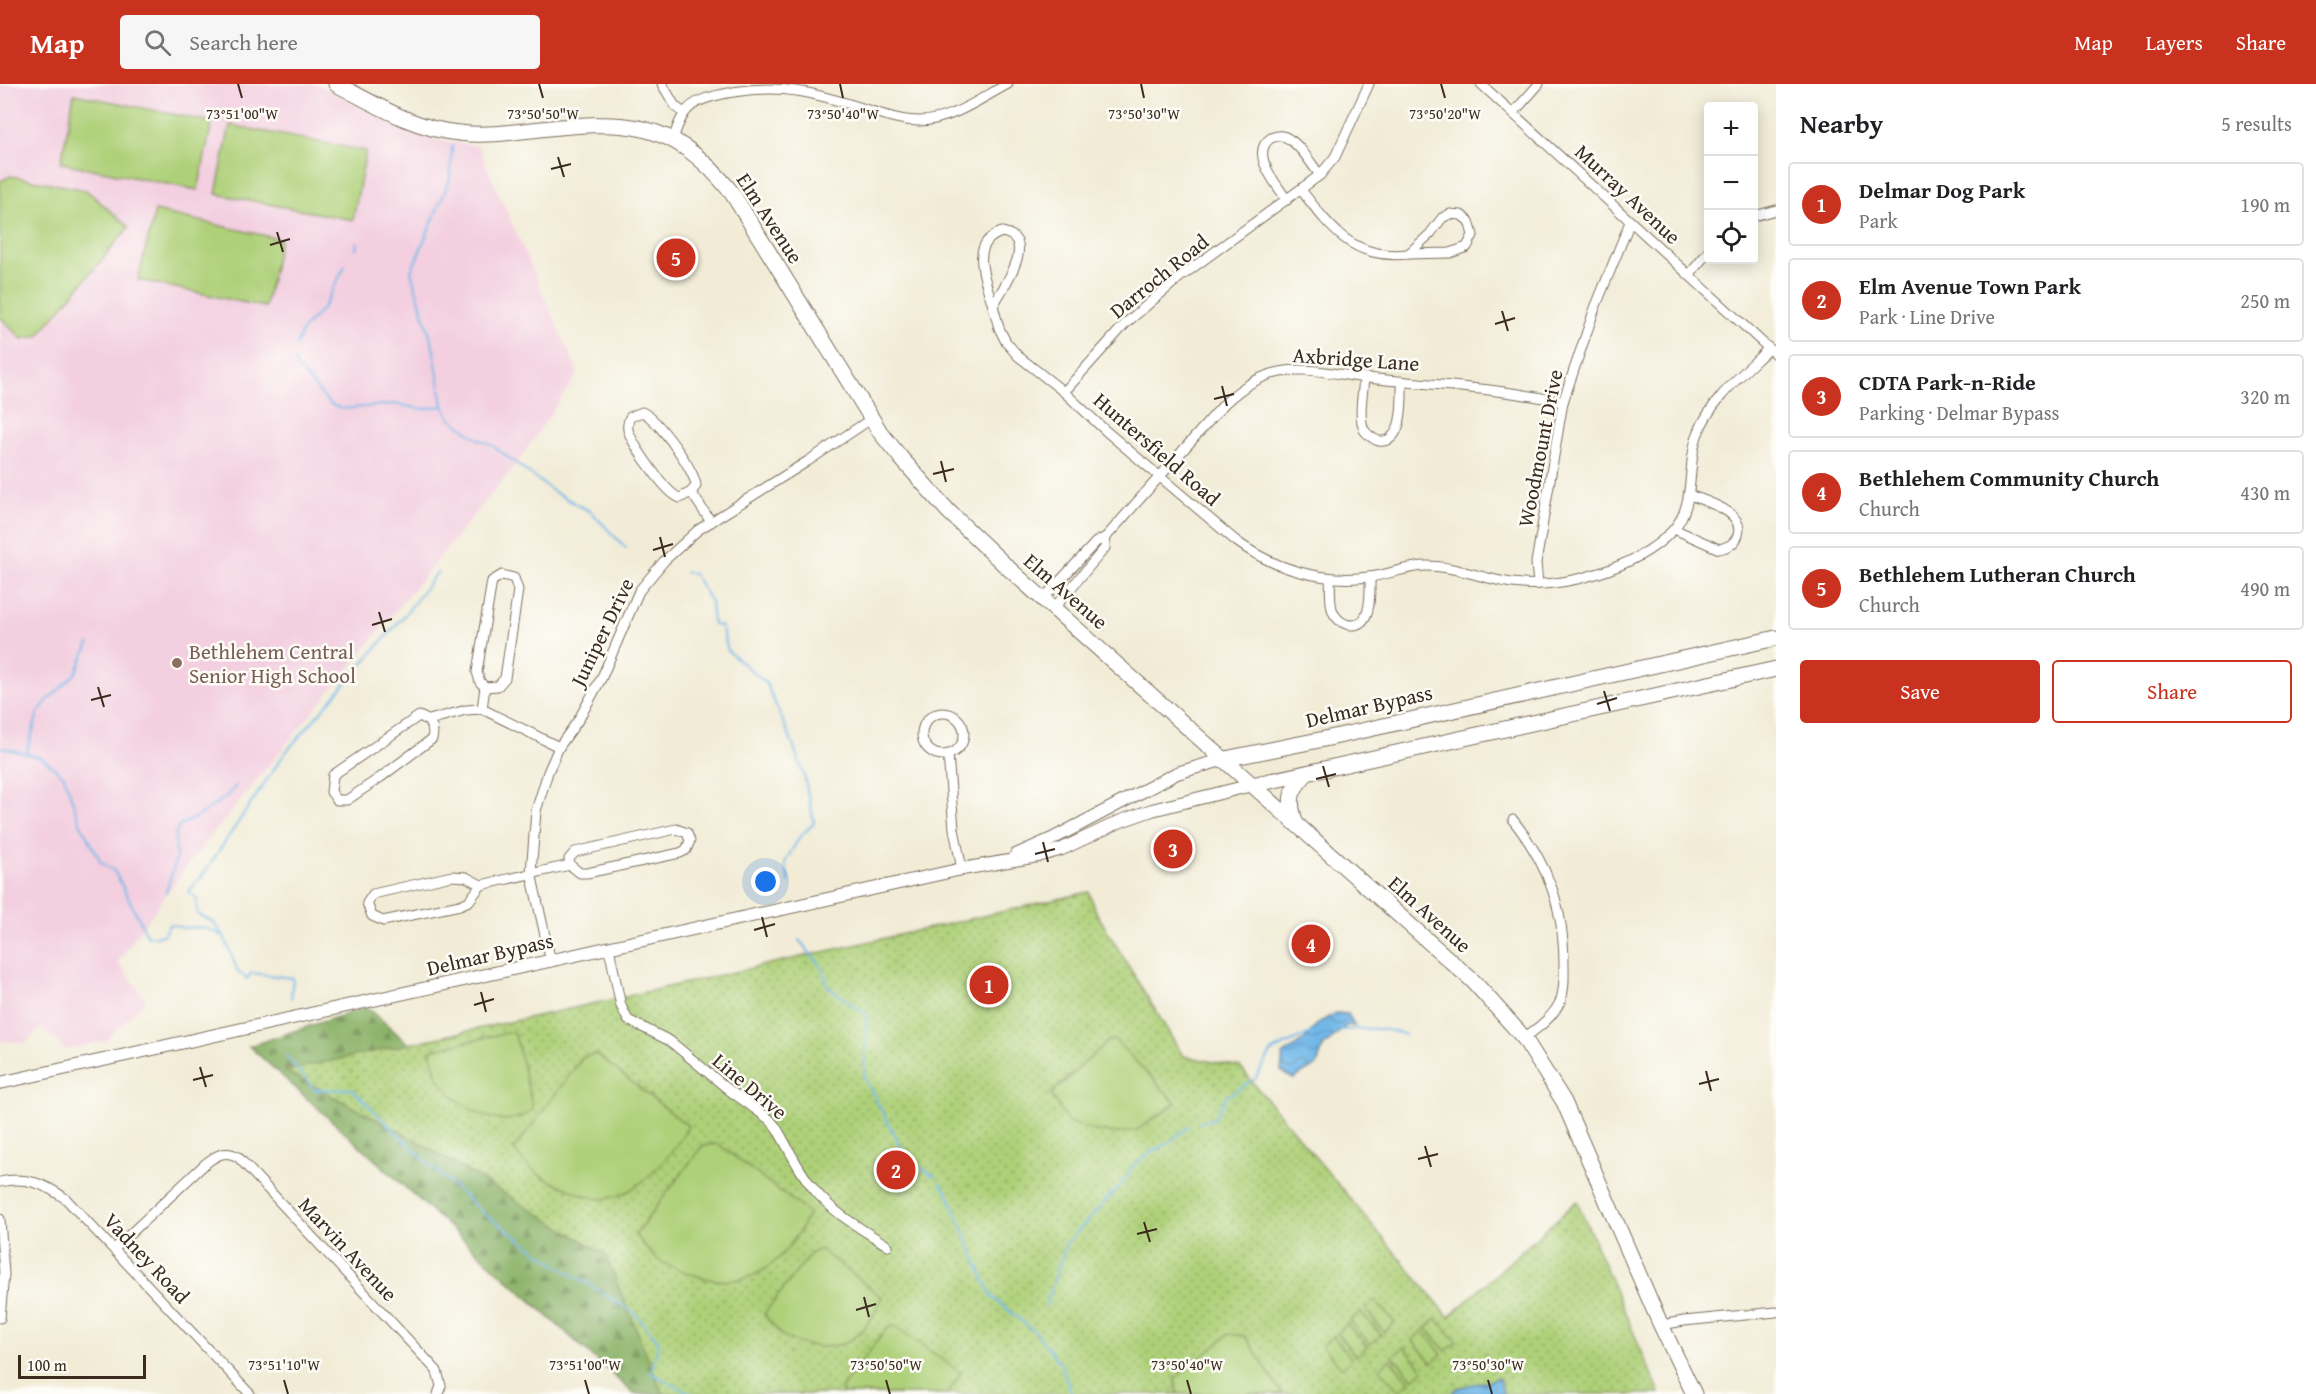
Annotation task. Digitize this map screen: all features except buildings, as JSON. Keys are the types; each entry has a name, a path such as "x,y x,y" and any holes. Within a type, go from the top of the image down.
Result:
{"main road":[{"name":"Elm Avenue","path":"336,84 420,126 441,131 495,134 604,123 640,129 673,139 713,169 732,194 871,419 901,458 948,511 1007,567 1473,981 1524,1038 1564,1101 1661,1325 1694,1394"},
{"name":"Delmar Bypass","path":"1225,759 1334,737 1776,638"},
{"name":"Delmar Bypass","path":"1252,785 1776,669"},
{"path":"1296,824 1291,809 1292,792 1306,774"}],"street":[{"path":"662,84 675,106 684,113"},
{"path":"673,139 684,113 699,102 751,88 789,87 807,90 884,115 922,121 956,112 1008,84"},
{"name":"Darroch Road","path":"1064,392 1126,323 1180,277 1302,191 1320,175 1335,157 1368,84"},
{"name":"Murray Avenue","path":"1482,84 1772,352"},
{"path":"1514,112 1539,84"},
{"path":"1287,201 1264,163 1263,148 1270,139 1282,136 1292,140 1320,175"},
{"path":"1302,191 1322,217 1349,242 1377,255 1450,253 1462,250 1470,243 1473,235 1469,221 1455,214 1442,218 1430,234 1408,254"},
{"path":"1758,215 1776,210"},
{"name":"Woodmount Drive","path":"1538,584 1536,562 1563,402 1595,308 1630,222"},
{"name":"Huntersfield Road","path":"993,306 1020,256 1017,242 1002,232 989,237 984,244 981,252 984,276 999,328 1006,342 1018,356 1064,392 1107,432 1251,552 1282,566 1330,578 1370,577 1428,566 1513,583 1538,584 1584,576 1642,556 1674,529 1690,495 1692,459 1696,439 1706,418 1732,385 1772,352"},
{"path":"1689,276 1704,257"},
{"name":"Axbridge Lane","path":"1049,603 1075,565 1096,542 1106,537 1239,390 1266,375 1302,370 1523,393 1563,402"},
{"path":"1364,378 1362,414 1364,430 1379,441 1391,437 1397,430 1401,414 1402,381"},
{"path":"642,412 649,415 656,423 694,475 696,486 691,492 680,498 666,487 632,439 627,427 630,417 642,412"},
{"name":"Juniper Drive","path":"551,962 531,873 536,811 548,772 559,747 579,719 602,677 639,591 664,561 698,530 871,419"},
{"path":"691,492 711,522"},
{"path":"1674,529 1719,549 1732,544 1736,538 1738,526 1734,516 1690,495"},
{"name":"Axbridge Lane","path":"1049,603 1084,573 1106,548 1106,537"},
{"path":"1075,565 1084,573"},
{"path":"506,576 514,578 519,590 505,678 494,687 485,687 480,682 477,672 490,591 495,578 506,576"},
{"path":"1330,578 1331,606 1334,614 1343,623 1350,625 1361,621 1367,614 1370,603 1370,577"},
{"path":"482,709 485,687"},
{"path":"429,720 433,734 429,742 347,800 337,800 331,792 333,775 419,716 429,720 466,710 482,709 559,747"},
{"path":"941,713 948,714 959,721 964,734 960,747 948,754 941,755 929,750 923,738 925,725 934,715 941,713"},
{"path":"948,754 954,829 962,869"},
{"name":"Delmar Bypass","path":"989,864 1027,851 1177,773 1225,759"},
{"name":"Delmar Bypass","path":"0,1083 962,869 1038,856 1062,849 1152,810 1252,785"},
{"path":"1093,816 1098,832"},
{"path":"1513,820 1531,843 1554,893 1558,906 1564,954 1563,993 1560,1000 1549,1017 1524,1038"},
{"path":"666,830 683,831 689,837 689,846 680,853 587,873 580,873 570,865 568,859 575,852 666,830"},
{"path":"481,885 466,877 452,876 373,894 367,903 372,916 383,921 460,905 469,901 481,885 570,865"},
{"name":"Line Drive","path":"609,948 621,1006 628,1020 670,1041 729,1090 769,1119 818,1194 845,1217 888,1246"},
{"name":"Marvin Avenue","path":"114,1249 205,1164 220,1154 232,1154 238,1157 437,1371 441,1381 438,1394"},
{"name":"Vadney Road","path":"0,1182 22,1179 31,1181 66,1199 250,1394"},
{"path":"0,1219 4,1274 0,1318"},
{"path":"1661,1325 1776,1312"}],"shaded area":[{"name":"Bethlehem Central Senior High School","path":"0,84 317,84 405,129 439,140 478,146 578,373 521,458 185,868 118,962 146,1000 107,1040 66,1050 41,1028 25,1043 0,1041"}],"green space":[{"path":"74,94 212,122 198,190 61,163"},
{"path":"230,125 366,151 353,220 216,194"},
{"path":"11,176 86,190 129,227 38,336 22,339 0,317 0,181"},
{"path":"155,211 280,239 265,307 138,280"},
{"path":"1089,892 1097,914 1183,1056 1240,1067 1449,1317 1577,1201 1660,1394 663,1394 605,1254 414,1139 285,1071 628,996"},
{"path":"367,1007 728,1326 821,1394 634,1394 249,1046"},
{"path":"510,1032 515,1034 533,1109 521,1117 508,1120 494,1119 468,1107 446,1088 438,1077 430,1050"},
{"path":"1115,1040 1176,1103 1137,1130 1119,1133 1096,1131 1068,1122 1051,1094 1108,1041"},
{"path":"596,1054 688,1126 674,1149 653,1172 629,1191 603,1199 583,1195 542,1177 523,1162 514,1149 583,1057"},
{"path":"718,1144 809,1213 788,1247 776,1260 747,1277 730,1280 711,1280 665,1264 657,1259 635,1235 703,1145"},
{"path":"820,1249 882,1297 872,1318 861,1331 840,1344 820,1347 790,1340 780,1333 764,1314 811,1253"},
{"path":"1375,1300 1395,1323 1384,1332 1365,1309"},
{"path":"1361,1312 1381,1335 1370,1344 1350,1321"},
{"path":"1437,1319 1457,1342 1446,1351 1426,1328"},
{"path":"1347,1324 1367,1347 1356,1356 1337,1333"},
{"path":"895,1326 961,1373 948,1394 844,1394 841,1389 887,1328"},
{"path":"1423,1331 1442,1354 1432,1363 1412,1340"},
{"path":"1229,1334 1245,1336 1282,1394 1178,1394 1175,1379"},
{"path":"1333,1336 1352,1359 1342,1368 1322,1346"},
{"path":"1404,1347 1424,1370 1413,1379 1393,1356"},
{"path":"1390,1359 1410,1382 1399,1391 1379,1369"}],"water":[{"path":"1336,1013 1348,1014 1355,1026 1347,1025 1323,1047 1317,1065 1293,1079 1281,1071 1283,1055 1305,1039 1318,1023"},
{"path":"1500,1378 1503,1394 1452,1394 1457,1388"}],"waterway":[{"path":"452,146 450,179 411,272 433,346 443,405 450,418 478,439 492,445 554,492 591,512 626,548"},
{"path":"356,249 357,242"},
{"path":"296,346 303,329 323,308 345,266"},
{"path":"295,361 297,367 330,404 342,409 396,404 421,409 443,406"},
{"path":"224,936 213,922 197,914 197,898 188,892 202,876 285,753 404,616 438,571"},
{"path":"685,572 694,574 711,602 713,625 721,626 728,651 766,683 804,775 814,823 799,838 785,862 789,882"},
{"path":"26,754 38,713 76,673 89,644"},
{"path":"0,747 42,758 64,776 80,823 101,862 115,872 148,937 163,935 170,924 183,928 203,927 224,936 238,972 247,979 251,973 293,978 291,998"},
{"path":"166,892 176,860 175,835 180,825 225,798 236,786"},
{"path":"799,940 821,966 828,987 867,1015 864,1077 909,1162 935,1176"},
{"path":"1339,1030 1381,1029 1405,1035"},
{"path":"1198,1123 1215,1118 1226,1097 1255,1079 1272,1051 1313,1032"},
{"path":"286,1056 315,1090 352,1089 483,1213 555,1264 635,1313 659,1342 651,1373 691,1394"},
{"path":"1046,1306 1066,1244 1124,1181 1133,1166 1170,1142 1189,1126"},
{"path":"940,1183 948,1194 991,1296 1036,1333 1060,1363 1072,1394"}],"place":[{"name":"Bethlehem Lutheran Church","path":"676,258"},
{"name":"Bethlehem Central Senior High School","path":"177,663"},
{"name":"CDTA Park-n-Ride","path":"1173,849"},
{"name":"Bethlehem Community Church","path":"1311,944"},
{"name":"Delmar Dog Park","path":"989,985"},
{"name":"Elm Avenue Town Park","path":"896,1170"}]}
